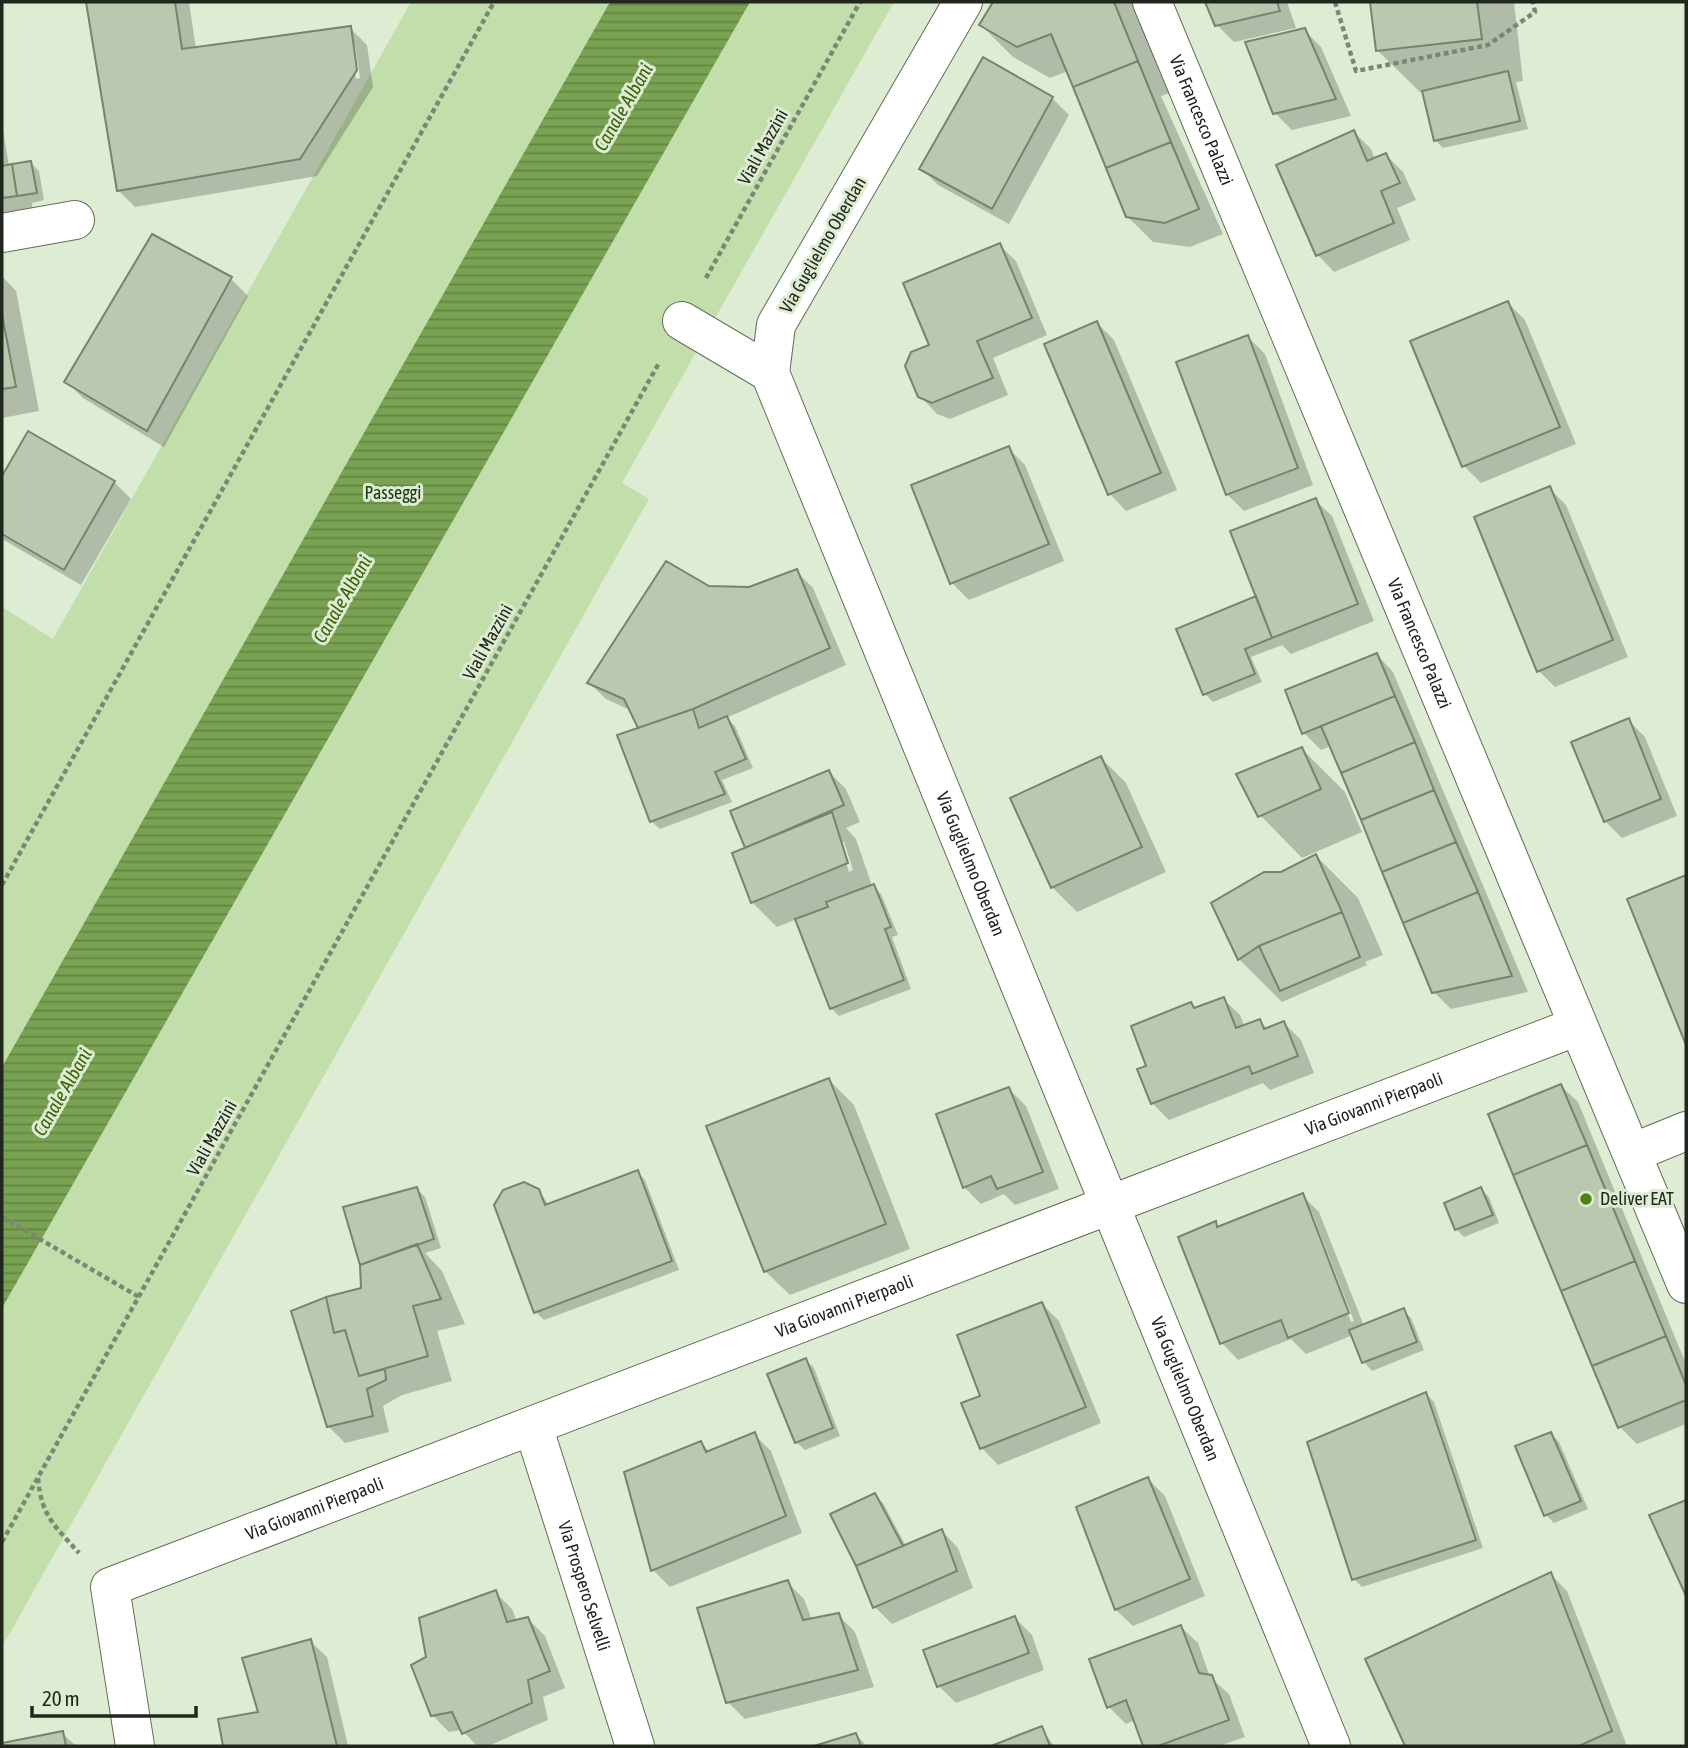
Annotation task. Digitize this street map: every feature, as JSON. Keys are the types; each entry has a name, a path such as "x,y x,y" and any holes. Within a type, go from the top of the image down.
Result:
{"street":[{"name":"Via Guglielmo Oberdan","path":"963,2 776,326 770,373 1331,1746"},
{"name":"Via Francesco Palazzi","path":"1152,2 1686,1284"},
{"path":"2,233 75,220"},
{"path":"682,321 770,373"},
{"name":"Via Giovanni Pierpaoli","path":"110,1587 1578,1026"},
{"path":"1632,1153 1686,1131"},
{"name":"Via Prospero Selvelli","path":"533,1426 635,1746"},
{"path":"110,1587 135,1746"}],"path":[{"path":"2,885 494,2"},
{"name":"Viali Mazzini","path":"2,1542 860,2"},
{"path":"1335,2 1356,71 1489,45 1535,12 1533,2"},
{"path":"2,1217 139,1297"},
{"path":"38,1477 40,1501 48,1519 110,1587"}],"green space":[{"name":"Passeggi","path":"411,2 894,2 622,483 649,499 2,1647 2,607 53,639"}],"water":[{"name":"Canale Albani","path":"610,2 750,2 2,1308 2,1067"}],"building":[{"path":"86,2 175,2 182,49 351,26 357,70 300,159 117,191"},
{"path":"993,2 1114,2 1138,61 1073,87 1051,34 1017,47 979,25"},
{"path":"1205,2 1277,2 1280,11 1215,26"},
{"path":"1370,2 1477,2 1482,39 1376,51"},
{"path":"1305,28 1336,99 1273,114 1245,42"},
{"path":"983,57 1053,97 992,209 919,169"},
{"path":"1138,61 1171,142 1106,168 1073,87"},
{"path":"1508,71 1520,121 1434,141 1422,91"},
{"path":"1354,130 1367,161 1386,153 1400,183 1381,191 1394,223 1316,256 1276,165"},
{"path":"1171,142 1199,209 1165,223 1126,217 1106,168"},
{"path":"31,161 37,193 17,196 12,164"},
{"path":"12,164 17,196 2,198 2,166"},
{"path":"152,234 232,277 147,431 64,382"},
{"path":"1000,243 1032,318 977,341 993,378 932,403 918,397 905,366 911,352 929,345 903,283"},
{"path":"1508,301 1560,427 1462,467 1410,341"},
{"path":"2,315 16,387 2,389"},
{"path":"1097,321 1161,473 1108,495 1044,344"},
{"path":"1248,335 1298,468 1226,495 1176,362"},
{"path":"28,431 115,481 64,570 2,534 2,476"},
{"path":"1009,446 1049,544 950,584 911,485"},
{"path":"1550,486 1613,640 1537,672 1474,517"},
{"path":"1316,498 1358,604 1272,638 1230,531"},
{"path":"666,561 709,586 749,587 797,569 830,648 693,709 638,728 624,699 587,683"},
{"path":"1256,596 1272,638 1245,649 1255,674 1203,695 1176,629"},
{"path":"1377,653 1395,696 1302,734 1285,690"},
{"path":"1395,696 1415,742 1341,773 1321,726"},
{"path":"693,709 699,728 727,716 746,759 715,772 725,794 650,822 617,735"},
{"path":"1629,718 1661,799 1604,822 1571,742"},
{"path":"1415,742 1434,790 1361,820 1341,773"},
{"path":"1302,747 1321,789 1258,817 1236,774"},
{"path":"1101,756 1142,847 1051,888 1010,798"},
{"path":"829,770 844,805 745,848 730,811"},
{"path":"1434,790 1456,842 1382,872 1361,820"},
{"path":"832,812 848,863 751,903 732,853"},
{"path":"1456,842 1478,892 1403,923 1382,872"},
{"path":"1316,854 1342,912 1259,946 1238,960 1211,903 1264,872 1281,872"},
{"path":"1686,875 1686,1045 1627,899"},
{"path":"874,884 891,927 885,929 904,980 830,1009 795,919 828,907 826,902"},
{"path":"1478,892 1512,976 1432,993 1403,923"},
{"path":"1342,912 1360,957 1280,991 1259,946"},
{"path":"1224,997 1236,1028 1260,1019 1264,1029 1284,1021 1298,1056 1252,1074 1249,1066 1151,1104 1137,1069 1146,1066 1131,1026 1191,1002 1194,1008"},
{"path":"829,1078 886,1224 764,1272 706,1126"},
{"path":"1561,1084 1587,1145 1513,1175 1488,1114"},
{"path":"1009,1087 1043,1172 997,1189 991,1176 963,1188 936,1114"},
{"path":"1587,1145 1635,1261 1561,1291 1513,1175"},
{"path":"638,1170 672,1261 534,1313 494,1205 503,1190 524,1182 539,1189 545,1205"},
{"path":"417,1187 434,1239 360,1265 343,1207"},
{"path":"1481,1187 1493,1215 1455,1230 1444,1203"},
{"path":"1303,1193 1349,1313 1288,1338 1281,1320 1220,1344 1178,1237 1216,1221 1217,1227"},
{"path":"417,1244 441,1299 413,1306 428,1356 359,1376 345,1330 334,1333 326,1297 361,1288 360,1265"},
{"path":"1635,1261 1666,1336 1592,1366 1561,1291"},
{"path":"326,1297 334,1333 345,1330 359,1376 385,1369 386,1380 367,1389 373,1416 327,1427 291,1311"},
{"path":"1042,1302 1086,1407 980,1449 961,1403 980,1396 957,1335"},
{"path":"1404,1308 1417,1342 1362,1363 1349,1330"},
{"path":"1666,1336 1686,1385 1686,1400 1618,1428 1592,1366"},
{"path":"806,1358 833,1428 795,1443 767,1374"},
{"path":"1426,1392 1476,1540 1352,1580 1307,1442"},
{"path":"755,1432 786,1516 651,1571 624,1472 701,1441 706,1452"},
{"path":"1551,1432 1581,1501 1544,1516 1515,1446"},
{"path":"1148,1477 1190,1579 1115,1610 1076,1507"},
{"path":"875,1493 903,1546 856,1566 830,1514"},
{"path":"1686,1500 1686,1596 1649,1515"},
{"path":"942,1529 957,1571 873,1608 856,1566"},
{"path":"1551,1572 1612,1731 1579,1746 1405,1746 1365,1659"},
{"path":"788,1580 803,1620 839,1613 858,1670 726,1703 697,1608"},
{"path":"496,1590 507,1622 528,1617 550,1671 528,1680 532,1703 462,1734 452,1712 431,1716 411,1665 426,1657 419,1618"},
{"path":"1015,1616 1029,1653 937,1687 923,1650"},
{"path":"1181,1625 1199,1673 1212,1675 1229,1720 1158,1746 1143,1746 1126,1700 1107,1708 1089,1659"},
{"path":"311,1639 337,1746 223,1746 218,1719 258,1712 242,1658"},
{"path":"1042,1726 1050,1746 991,1746"},
{"path":"63,1731 66,1746 2,1746 2,1743"},
{"path":"856,1733 861,1746 814,1746"}],"place":[{"name":"Deliver EAT","path":"1586,1199"}]}
